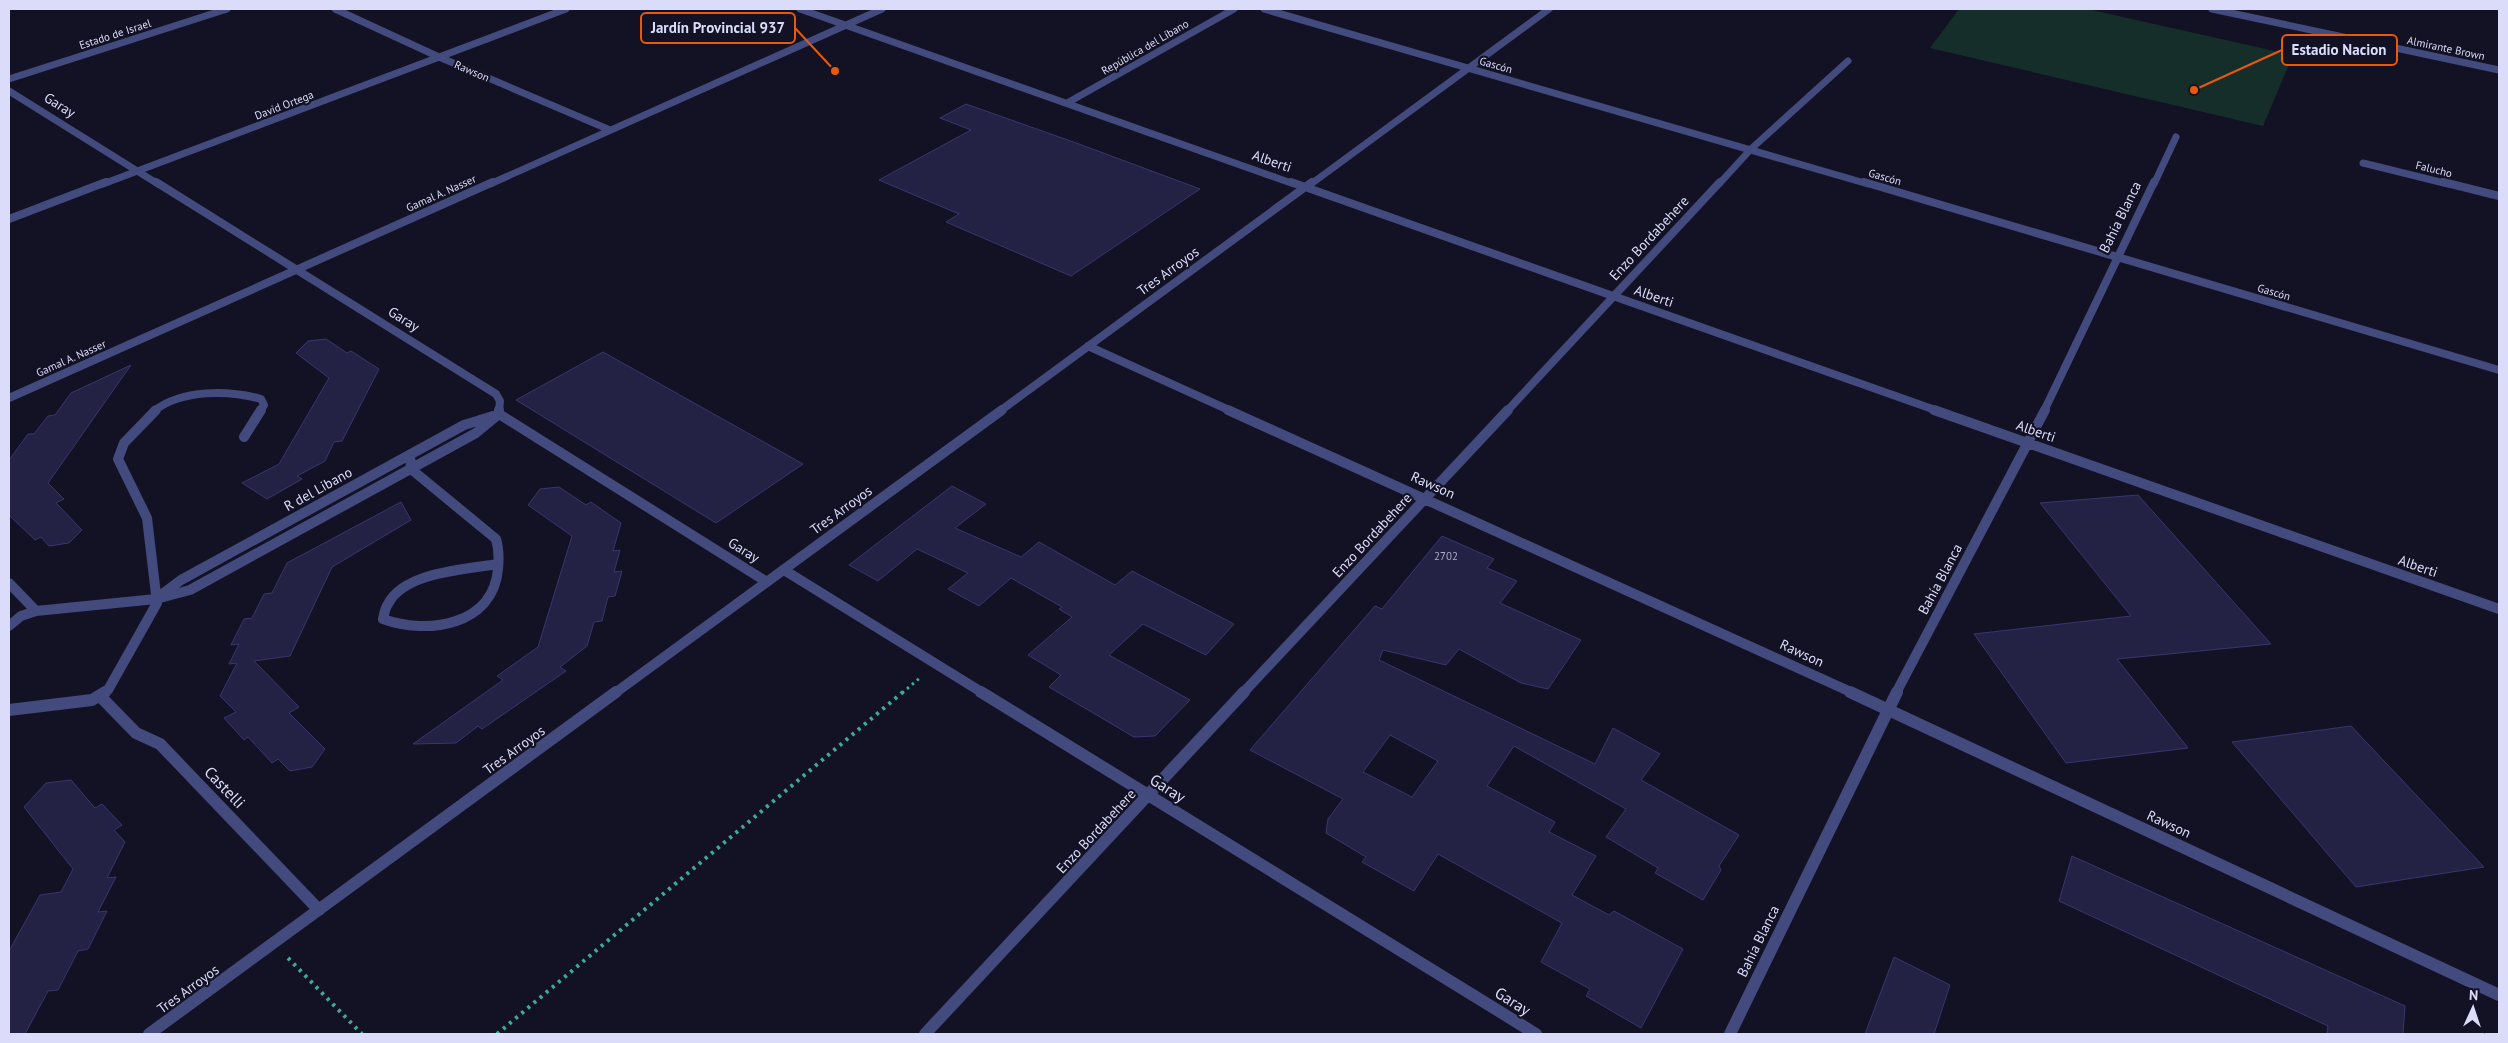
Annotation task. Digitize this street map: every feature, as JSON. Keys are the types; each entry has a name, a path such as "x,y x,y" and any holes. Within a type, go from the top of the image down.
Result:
{"street":[{"name":"Estado de Israel","path":"9,79 227,9"},
{"name":"Rawson","path":"335,9 439,57 610,130"},
{"name":"David Ortega","path":"9,219 566,9"},
{"name":"Alberti","path":"800,9 2499,609"},
{"name":"Gamal A. Nasser","path":"9,398 882,9"},
{"name":"República del Líbano","path":"1067,103 1234,9"},
{"name":"Gascón","path":"1264,9 1751,149 2499,370"},
{"name":"Tres Arroyos","path":"149,1034 1549,9"},
{"name":"Almirante Brown","path":"2212,9 2226,10 2499,70"},
{"name":"Enzo Bordabehere","path":"925,1034 1751,149 1848,62"},
{"name":"Garay","path":"9,91 496,394 500,401 499,414 767,582"},
{"name":"Bahía Blanca","path":"1730,1034 1888,708 2029,443 2116,257 2176,137"},
{"name":"Falucho","path":"2364,163 2499,196"},
{"name":"Rawson","path":"1088,346 1888,708 2499,995"},
{"path":"9,710 82,702 100,696 113,685 158,603 147,518 119,464 117,455 120,447 153,412 164,404 212,394 250,395 261,399 264,405 244,437"},
{"name":"R del Libano","path":"156,599 181,580 464,425 499,414"},
{"path":"9,626 20,616 36,611 156,599 190,590 476,433 499,414"},
{"path":"410,455 411,469 496,539 500,549 495,589 486,603 465,617 445,623 416,626 395,625 383,619 384,609 392,596 402,587 440,574 498,564"},
{"name":"Garay","path":"784,570 1536,1034"},
{"path":"9,583 36,611"},
{"name":"Castelli","path":"100,696 136,732 160,744 319,910"}],"path":[{"path":"497,1034 937,664"},
{"path":"273,944 362,1034"}],"green space":[{"path":"1959,9 2087,9 2293,55 2263,126 1930,48"}],"building":[{"path":"966,104 1200,189 1071,276 946,222 959,214 879,180 971,130 940,118"},
{"path":"326,339 347,353 351,351 379,369 342,441 334,442 325,461 297,476 302,479 267,499 242,483 279,464 329,378 296,353 308,341"},
{"path":"603,352 803,464 716,523 516,400"},
{"path":"131,365 48,483 64,499 56,503 82,530 69,543 49,546 41,537 35,540 9,515 9,460 28,434 34,434 48,416 55,415 71,393"},
{"path":"952,486 986,504 955,528 1021,557 1039,542 1115,585 1132,571 1234,624 1206,655 1143,624 1109,655 1190,700 1155,736 1134,737 1049,687 1061,675 1028,655 1072,617 1059,609 1062,607 1011,578 979,606 948,589 968,573 917,549 878,581 849,565"},
{"path":"559,487 586,505 591,502 621,523 613,551 620,550 614,572 622,571 615,596 608,597 602,621 594,622 587,646 560,667 566,671 482,729 478,726 456,743 413,744 503,680 497,676 538,647 572,536 528,505 540,489"},
{"path":"2138,495 2271,644 2117,659 2188,748 2066,763 1974,634 2131,616 2040,503"},
{"path":"401,502 411,520 332,567 290,656 254,661 299,707 289,713 325,749 312,767 290,771 278,759 272,763 248,737 244,740 224,718 236,712 220,696 237,663 229,664 239,644 231,645 244,619 252,618 264,594 272,593 287,563"},
{"path":"1442,536 1494,559 1487,568 1517,581 1500,603 1581,640 1548,689 1521,683 1459,649 1446,665 1383,650 1379,660 1595,764 1613,728 1660,754 1641,780 1739,835 1719,866 1721,870 1703,900 1655,873 1658,868 1606,837 1626,809 1514,746 1487,786 1555,822 1549,832 1596,856 1572,895 1609,915 1614,911 1683,949 1641,1028 1586,996 1590,989 1541,962 1562,923 1438,854 1414,891 1362,862 1366,857 1326,833 1328,819 1343,799 1250,750 1375,606 1382,609","holes":["1390,735 1438,761 1412,797 1363,772"]},
{"path":"2351,726 2484,867 2356,887 2232,742"},
{"path":"71,780 95,808 102,804 122,825 114,830 125,842 107,878 116,877 98,912 107,911 88,949 78,951 58,990 48,991 25,1034 9,1034 9,951 40,895 61,892 73,869 24,807 46,783"},
{"path":"2072,856 2405,1006 2403,1034 2327,1034 2328,1026 2059,901"},
{"path":"1894,957 1950,985 1934,1034 1865,1034"}],"place":[{"name":"Jardín Provincial 937","path":"835,71"},
{"name":"Estadio Nacion","path":"2194,90"}]}
